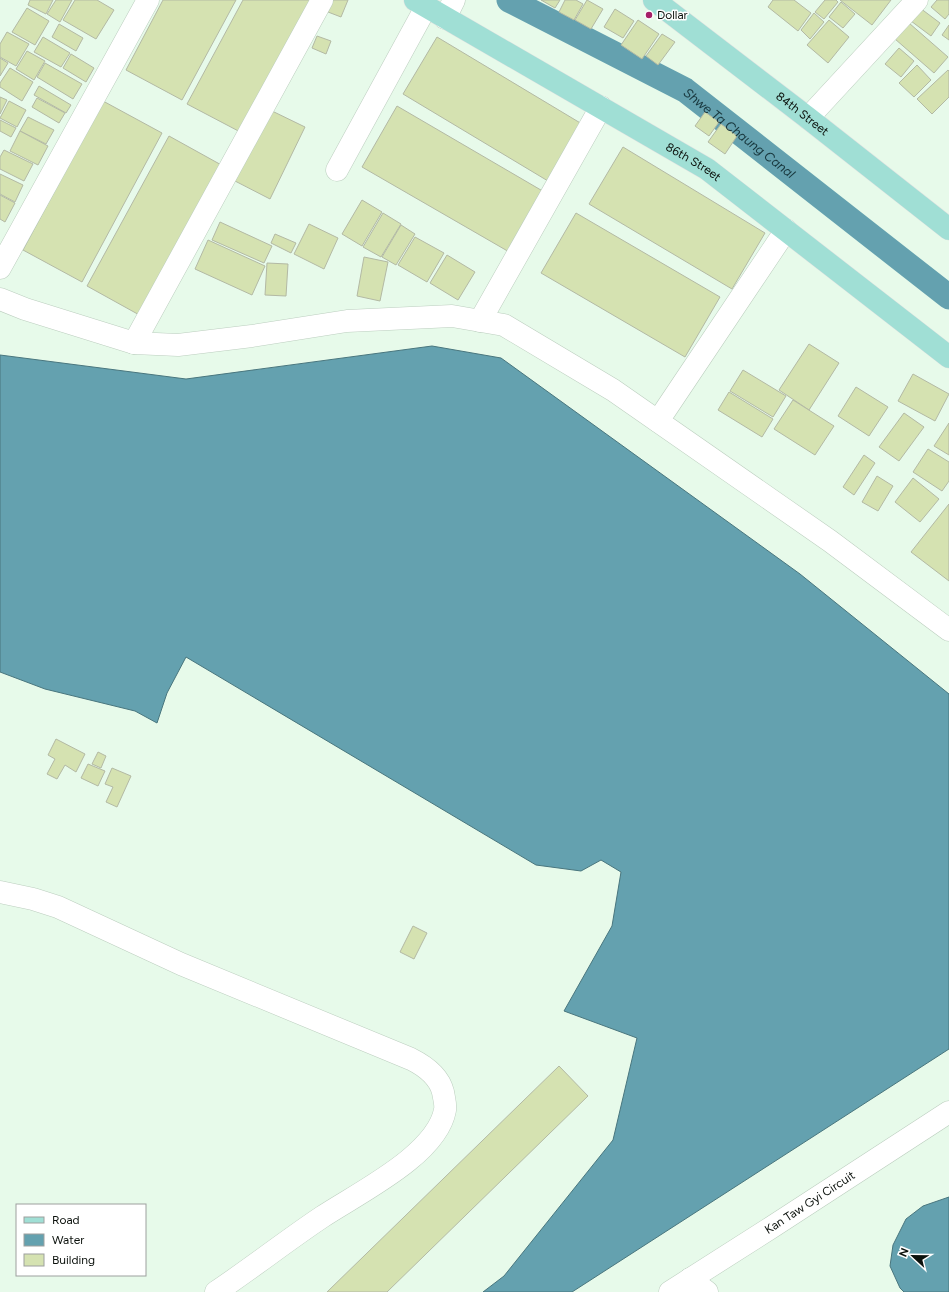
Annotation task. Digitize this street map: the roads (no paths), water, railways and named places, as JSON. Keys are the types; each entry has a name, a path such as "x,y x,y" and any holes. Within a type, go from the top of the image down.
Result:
{"main road":[{"name":"84th Street","path":"654,0 808,118 949,229"},
{"name":"86th Street","path":"420,3 450,9 601,107 707,169 949,357"}],"street":[{"path":"0,268 148,0"},
{"path":"134,344 322,0"},
{"path":"808,118 917,0"},
{"path":"337,170 420,3"},
{"path":"480,321 601,107"},
{"path":"658,421 786,230"},
{"path":"0,299 25,309 134,344 178,345 252,336 347,321 452,316 504,325 613,390 830,541 949,630"},
{"path":"0,892 33,899 58,907 181,964 411,1059 424,1065 434,1075 442,1087 446,1109 441,1123 431,1139 413,1158 321,1218 216,1292"},
{"name":"Kan Taw Gyi Circuit","path":"670,1292 949,1112"},
{"path":"690,1279 707,1292"}],"water":[{"path":"432,346 501,358 800,574 949,694 949,1049 572,1292 483,1292 504,1276 613,1140 637,1038 564,1011 612,926 621,872 601,860 581,871 536,865 186,657 167,693 157,723 135,711 45,689 0,672 0,355 186,379"},
{"path":"949,1197 949,1292 904,1292 900,1288 890,1266 893,1245 906,1219 923,1206"}],"waterway":[{"name":"Shwe Ta Chaung Canal","path":"509,0 685,90 949,297"}],"place":[{"name":"Dollar","path":"649,15"}]}
